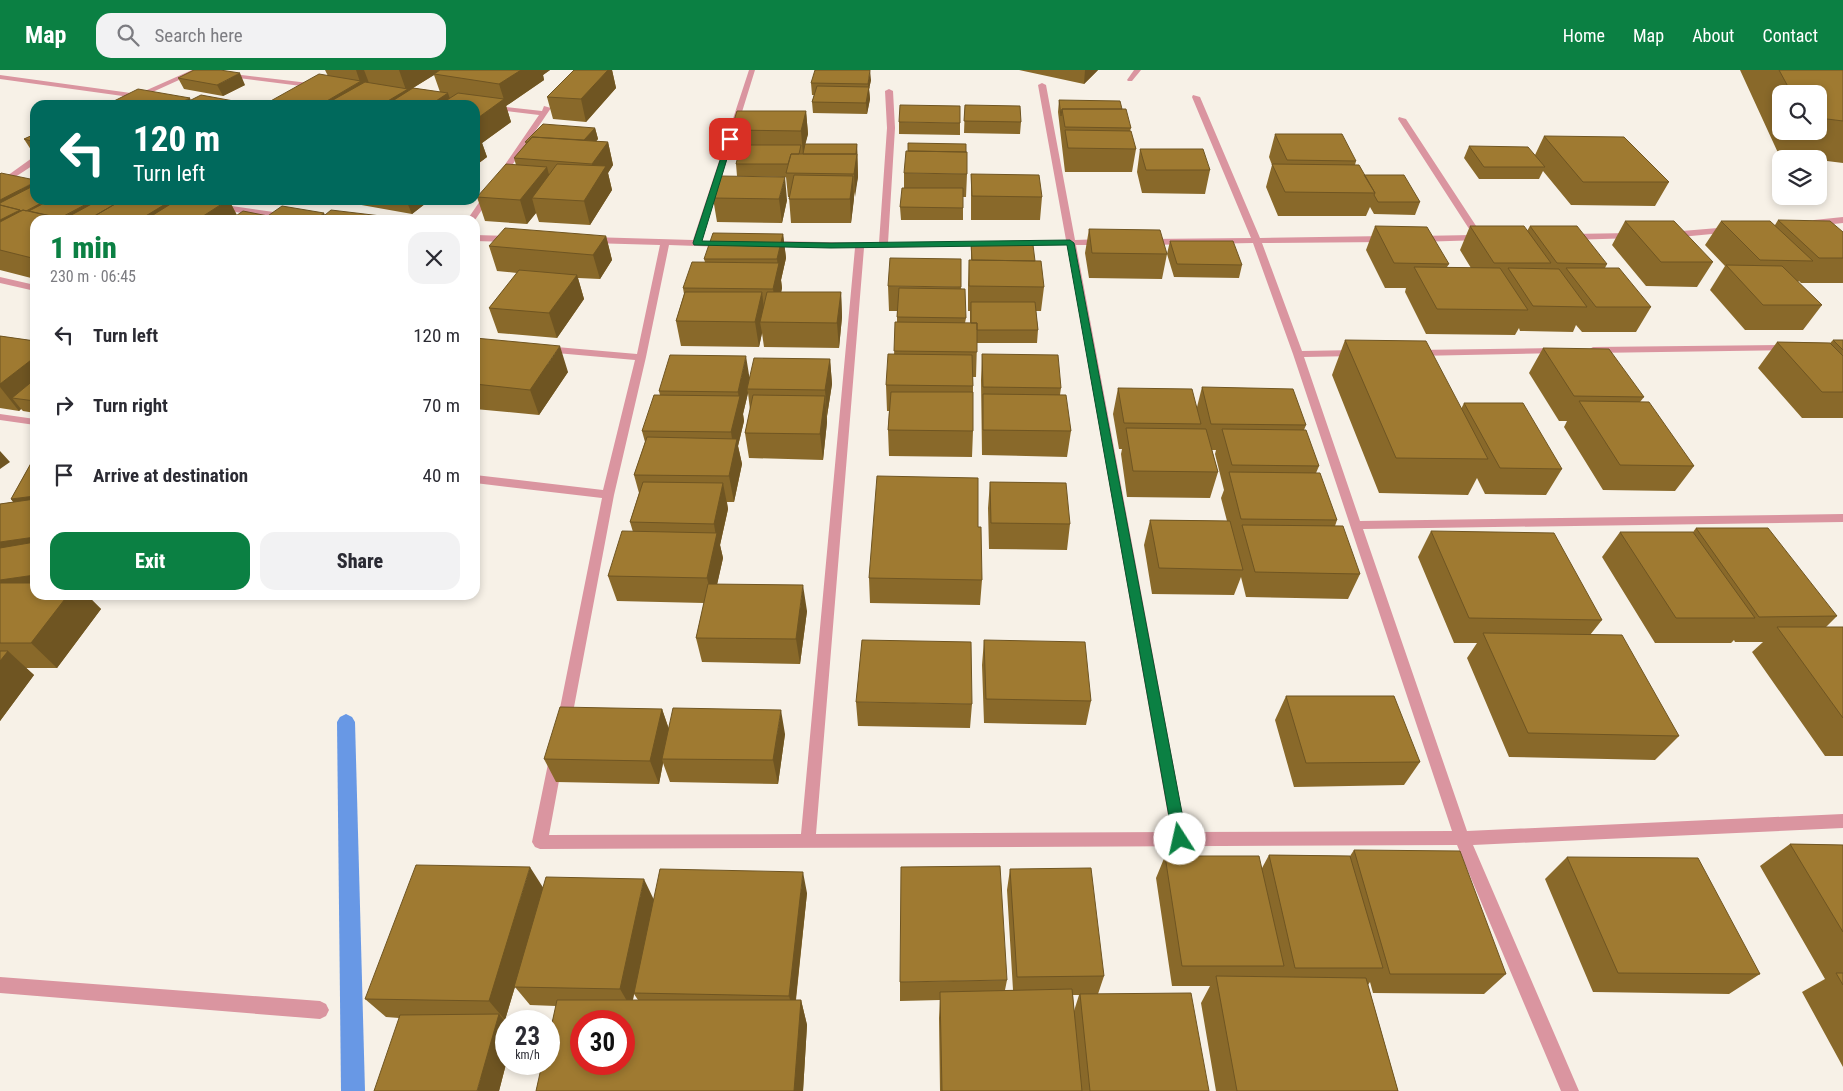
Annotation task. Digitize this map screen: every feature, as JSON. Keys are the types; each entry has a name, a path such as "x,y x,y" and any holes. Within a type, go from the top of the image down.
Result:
{"street":[{"path":"697,243 752,70"},
{"path":"1130,80 1138,70"},
{"path":"129,100 200,71"},
{"path":"215,74 322,86"},
{"path":"0,76 138,96"},
{"path":"1042,85 1180,839"},
{"path":"883,245 891,128 890,91"},
{"path":"1196,97 1257,241 1298,354 1462,838 1570,1091"},
{"path":"474,215 554,99"},
{"path":"485,106 543,113"},
{"path":"1139,242 1483,238 1402,119"},
{"path":"0,185 30,163"},
{"path":"12,176 27,179"},
{"path":"212,206 275,215"},
{"path":"1804,224 1843,220"},
{"path":"1660,235 1737,229"},
{"path":"1565,237 1641,236"},
{"path":"480,238 523,239"},
{"path":"580,240 735,244"},
{"path":"666,242 608,495 540,842 1462,838 1843,822"},
{"path":"754,244 860,246 1110,242"},
{"path":"808,841 860,246"},
{"path":"0,280 30,287"},
{"path":"1585,350 1803,348"},
{"path":"534,349 641,357"},
{"path":"1407,353 1566,351"},
{"path":"1298,354 1368,353"},
{"path":"0,417 30,421"},
{"path":"480,480 608,495"},
{"path":"1355,525 1843,518"},
{"path":"0,985 320,1010"}],"building":[{"path":"194,70 220,70 240,73 217,85 178,78"},
{"path":"440,70 521,70 499,84 434,74"},
{"path":"574,70 608,70 581,99 547,97"},
{"path":"815,70 870,70 868,84 811,83"},
{"path":"1779,70 1843,70 1843,121 1827,119 1827,85 1787,85"},
{"path":"319,74 361,81 329,100 272,100"},
{"path":"365,82 408,89 389,100 333,100"},
{"path":"817,86 869,87 866,103 812,102"},
{"path":"413,88 448,93 438,100 394,100"},
{"path":"138,89 190,98 186,100 116,100"},
{"path":"458,93 504,99 480,116 480,100 447,100"},
{"path":"201,95 228,100 191,100"},
{"path":"1059,100 1120,101 1122,109 1062,109 1061,116"},
{"path":"900,105 960,106 960,123 899,122"},
{"path":"965,105 1020,106 1021,122 964,121"},
{"path":"1062,109 1126,109 1131,128 1065,127"},
{"path":"737,111 806,111 801,131 731,130"},
{"path":"543,124 595,128 584,140 532,137 528,142 525,142"},
{"path":"1065,130 1131,131 1136,149 1068,148"},
{"path":"1275,134 1342,134 1356,161 1287,160"},
{"path":"1544,136 1624,137 1669,182 1583,182"},
{"path":"532,137 608,142 592,164 514,158"},
{"path":"908,143 966,144 966,152 908,151"},
{"path":"805,144 857,144 856,154 803,154"},
{"path":"741,145 801,145 799,154 791,154 788,164 736,164"},
{"path":"1469,146 1528,147 1545,167 1484,167"},
{"path":"1140,149 1203,149 1210,170 1146,170"},
{"path":"906,151 967,152 967,174 904,173"},
{"path":"791,154 857,154 854,174 786,173"},
{"path":"506,164 547,167 520,200 480,197 480,194"},
{"path":"557,164 606,166 584,201 532,198"},
{"path":"1272,164 1359,165 1375,193 1285,192"},
{"path":"0,174 30,179 30,185 0,200"},
{"path":"971,174 1039,175 1042,197 972,196"},
{"path":"794,175 853,176 850,199 789,199"},
{"path":"1364,175 1404,175 1420,202 1378,202"},
{"path":"720,176 785,177 779,199 713,198"},
{"path":"30,188 30,205 37,205 26,211 21,211 0,205 0,203"},
{"path":"902,188 963,188 963,208 900,207"},
{"path":"0,205 20,210 0,220"},
{"path":"40,205 85,205 66,215 47,215 29,211"},
{"path":"90,205 113,205 96,215 71,215"},
{"path":"113,205 164,205 147,215 96,215"},
{"path":"169,205 220,205 205,215 153,215"},
{"path":"282,206 324,213 321,215 269,215"},
{"path":"23,210 46,215 30,215 30,258 0,250 0,222"},
{"path":"331,210 373,215 325,215"},
{"path":"243,211 263,215 237,215"},
{"path":"1778,220 1830,221 1843,232 1843,258 1819,258"},
{"path":"1625,221 1674,221 1713,262 1661,262"},
{"path":"1721,221 1770,221 1813,261 1760,260"},
{"path":"1375,226 1427,227 1449,264 1394,263"},
{"path":"1470,226 1524,226 1551,263 1494,263"},
{"path":"1530,226 1577,226 1607,264 1557,263"},
{"path":"505,228 606,236 593,255 489,246"},
{"path":"1089,229 1160,230 1167,254 1092,253"},
{"path":"713,233 783,234 777,259 704,259"},
{"path":"1170,241 1233,241 1242,265 1177,264"},
{"path":"971,244 1033,245 1035,261 972,260"},
{"path":"890,258 961,259 961,287 888,286"},
{"path":"969,260 1041,261 1044,287 969,286"},
{"path":"692,262 779,263 773,289 683,288"},
{"path":"1726,265 1782,266 1822,305 1763,305"},
{"path":"1414,267 1500,268 1528,310 1437,309"},
{"path":"1508,268 1559,269 1587,307 1533,306"},
{"path":"1566,268 1619,268 1651,307 1596,307"},
{"path":"519,270 577,275 549,313 489,308"},
{"path":"899,288 965,289 966,318 897,317"},
{"path":"685,292 762,292 755,322 676,321"},
{"path":"767,292 841,292 837,323 760,322"},
{"path":"971,302 1035,302 1038,330 977,330 977,323 971,323"},
{"path":"895,322 977,323 977,352 894,351"},
{"path":"0,336 30,340 30,361 0,384"},
{"path":"480,338 560,346 530,390 480,385"},
{"path":"1345,340 1426,341 1488,459 1396,458"},
{"path":"1833,340 1843,340 1843,350"},
{"path":"1777,342 1830,343 1843,356 1843,392 1822,392"},
{"path":"1543,348 1609,349 1644,397 1574,396"},
{"path":"888,354 972,355 973,386 886,385"},
{"path":"982,354 1058,355 1061,388 983,387"},
{"path":"670,355 746,356 738,392 659,391"},
{"path":"754,358 830,359 825,390 747,389"},
{"path":"30,383 30,400 12,398"},
{"path":"1202,387 1293,389 1306,425 1211,424"},
{"path":"1118,388 1192,389 1201,424 1124,423"},
{"path":"891,392 973,392 973,431 888,430"},
{"path":"983,394 1066,395 1071,431 983,430"},
{"path":"654,395 740,396 731,432 642,431"},
{"path":"753,395 825,396 820,434 745,433"},
{"path":"1579,401 1649,402 1694,466 1620,465"},
{"path":"1464,403 1523,403 1562,469 1500,468"},
{"path":"1126,428 1206,429 1218,472 1133,471"},
{"path":"1222,429 1306,430 1319,466 1232,465"},
{"path":"647,437 737,439 729,476 634,475"},
{"path":"30,465 30,497 11,499"},
{"path":"1229,472 1320,473 1337,520 1241,519"},
{"path":"877,476 978,478 978,527 981,527 982,580 869,578"},
{"path":"643,482 723,483 714,524 630,522"},
{"path":"990,482 1066,483 1070,524 991,523"},
{"path":"30,500 30,538 0,542 0,504"},
{"path":"1150,520 1230,521 1243,570 1159,568"},
{"path":"1242,525 1343,526 1360,574 1255,572"},
{"path":"1696,528 1768,528 1837,616 1759,617"},
{"path":"622,531 717,533 707,578 608,576"},
{"path":"1431,531 1554,533 1602,620 1469,618"},
{"path":"1620,532 1693,532 1755,618 1676,618"},
{"path":"30,543 30,576 0,580 0,548"},
{"path":"0,583 30,583 30,600 64,600 31,643 0,643"},
{"path":"708,584 803,585 796,639 696,638"},
{"path":"1777,627 1843,627 1843,718"},
{"path":"1483,633 1622,635 1679,736 1528,733"},
{"path":"862,640 971,642 972,704 856,702"},
{"path":"984,640 1085,642 1091,701 986,699"},
{"path":"0,651 8,651 0,661"},
{"path":"1286,696 1394,696 1420,762 1306,763"},
{"path":"560,707 662,709 650,761 544,759"},
{"path":"673,708 781,710 773,760 662,759"},
{"path":"1790,844 1843,845 1843,932"},
{"path":"1354,850 1460,851 1506,974 1390,974"},
{"path":"1269,855 1350,856 1383,968 1295,968"},
{"path":"1165,856 1259,856 1284,966 1182,966"},
{"path":"1567,857 1698,858 1760,974 1618,973"},
{"path":"416,865 530,867 489,1001 365,999"},
{"path":"1000,866 1007,980 900,982 901,867"},
{"path":"1091,868 1104,976 1017,977 1010,869"},
{"path":"660,869 803,872 789,996 634,993"},
{"path":"546,877 644,879 620,989 514,987"},
{"path":"1836,973 1843,973 1843,985"},
{"path":"1216,976 1366,978 1398,1091 1237,1091"},
{"path":"1072,989 1082,1091 942,1091 940,992"},
{"path":"1191,993 1209,1091 1090,1091 1080,994"},
{"path":"557,1000 801,1000 794,1091 536,1091 540,1075 560,1075 560,1010 555,1010"},
{"path":"495,1014 495,1028 477,1091 374,1091 400,1015"}],"waterway":[{"path":"346,722 353,1091"}],"route":[{"path":"730,139 697,243 831,246 1070,243 1180,839"}]}
